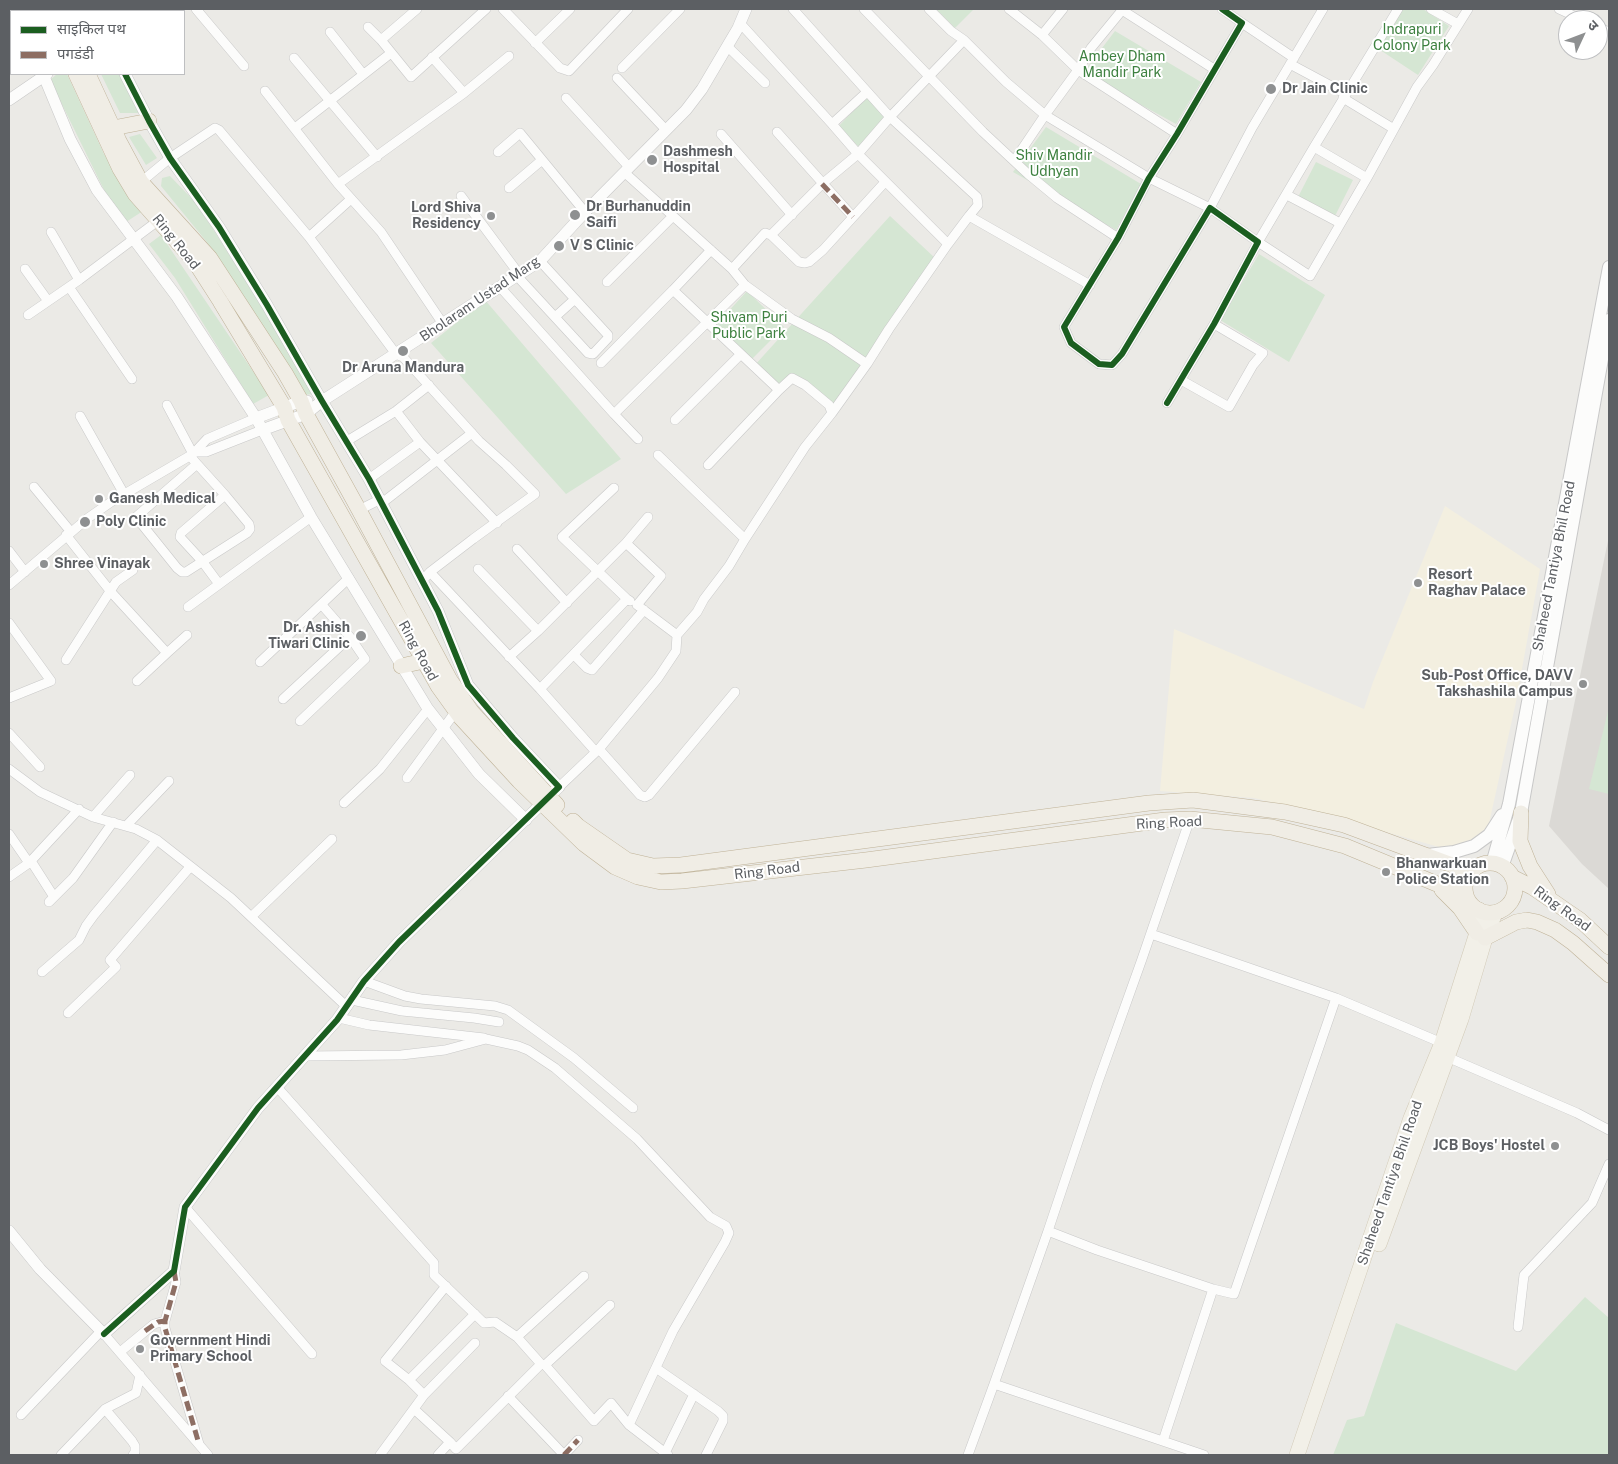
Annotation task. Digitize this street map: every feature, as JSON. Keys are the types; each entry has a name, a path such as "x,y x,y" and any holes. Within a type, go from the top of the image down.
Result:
{"highway":[{"name":"Ring Road","path":"76,75 120,169 135,194 195,262 286,414 438,686 456,711 519,781 550,796 584,844 615,867 638,877 661,882 682,881 866,860 1165,820 1190,819 1272,827 1344,846 1466,896"},
{"name":"Ring Road","path":"88,75 141,182 210,258 285,373 450,680 471,711 578,826 627,860 653,866 681,865 1149,803 1193,800 1285,812 1344,825 1471,872"},
{"path":"113,128 149,121"},
{"path":"401,666 424,661"},
{"path":"1515,808 1520,841 1530,866 1552,900"},
{"path":"1481,865 1502,869 1514,893 1510,903 1500,910 1488,913 1479,910 1471,904 1466,896 1466,883 1471,872 1481,865"},
{"name":"Ring Road","path":"1502,869 1580,920 1609,947"},
{"path":"1433,882 1460,908 1481,936 1516,922 1527,920 1537,922 1573,943 1609,974"},
{"name":"Ring Road","path":"1500,910 1534,916 1558,929 1587,949 1609,974"}],"main road":[{"name":"Shaheed Tantiya Bhil Road","path":"1545,642 1609,267"},
{"path":"1502,869 1609,320"},
{"path":"1427,855 1454,852 1474,846 1489,835 1515,808"},
{"name":"Shaheed Tantiya Bhil Road","path":"1298,1455 1411,1118 1461,1019 1481,936 1479,910"},
{"name":"Shaheed Tantiya Bhil Road","path":"1481,936 1500,910"},
{"name":"Shaheed Tantiya Bhil Road","path":"1306,1455 1444,1050"}],"street":[{"path":"196,9 244,66"},
{"path":"381,40 417,9"},
{"path":"368,27 411,77 486,9"},
{"path":"503,9 560,68 570,71 628,9"},
{"path":"535,43 570,9"},
{"path":"622,68 680,9"},
{"name":"Bholaram Ustad Marg","path":"303,407 322,401 540,261 585,212 686,110 702,90 746,9"},
{"path":"199,1444 165,1328 176,1282 174,1271 185,1207 258,1108 339,1018 364,981 400,942 597,751 658,678 676,651 677,635 697,612 704,599 729,566 805,447 832,413 948,244 978,205 977,197 890,117 793,9"},
{"path":"864,9 983,132 1014,161 1057,198 1118,238"},
{"path":"929,9 1045,116 1149,178 1210,208 1310,276 1417,87 1468,9"},
{"path":"1042,35 1063,9"},
{"path":"1222,9 1292,61 1394,129"},
{"path":"1242,22 1177,134 1149,178 1118,238 1064,327 1071,343 1099,364 1112,366 1122,354 1210,208 1252,128 1322,9"},
{"path":"1167,403 1214,324 1258,242 1398,9"},
{"path":"1431,9 1458,24"},
{"path":"1013,10 1078,70 1177,134"},
{"path":"1014,161 1078,70 1091,48 1120,10 1214,70"},
{"path":"740,23 858,154 948,244"},
{"path":"330,32 363,74"},
{"path":"772,235 822,184 858,154 890,117 964,40"},
{"path":"727,46 765,83"},
{"path":"295,128 392,53"},
{"path":"338,184 464,93 509,56"},
{"path":"432,57 464,93"},
{"path":"294,58 377,157"},
{"path":"9,100 44,75"},
{"path":"45,75 70,139 97,190 177,297 256,418 311,517 428,709 479,774 526,820"},
{"path":"126,75 170,158 219,227 427,576 509,657 640,795 649,796 735,692"},
{"path":"617,78 666,130"},
{"path":"264,91 338,184 381,232 443,324"},
{"path":"832,124 867,92"},
{"path":"566,98 626,170 673,216 732,268 745,285 792,319 829,338 867,364"},
{"path":"141,182 170,158 217,128 309,237 396,354 403,357 472,433 535,494 473,539 427,576"},
{"path":"777,132 852,217"},
{"path":"498,152 520,134 585,212"},
{"path":"721,134 792,215"},
{"path":"1314,147 1367,178"},
{"path":"509,188 542,160"},
{"path":"732,268 765,234 772,235 799,262 809,262 823,250 885,182"},
{"path":"1287,195 1340,223"},
{"path":"461,196 518,275 588,353 593,354 608,338 608,335 540,261"},
{"path":"309,237 351,199"},
{"path":"607,282 673,216"},
{"path":"969,216 1090,285"},
{"path":"28,315 79,280 159,220"},
{"path":"51,232 79,280"},
{"path":"601,363 711,250"},
{"path":"25,269 48,301"},
{"path":"614,414 745,285"},
{"path":"69,287 132,379"},
{"path":"500,287 638,439"},
{"path":"673,290 779,390"},
{"path":"554,317 575,299"},
{"path":"1181,380 1228,407 1263,353 1214,324"},
{"path":"675,420 740,355"},
{"path":"708,465 792,378 829,405 832,413"},
{"path":"347,441 396,411 429,385"},
{"path":"167,405 197,464 249,524 250,529 247,533 186,572 182,572 136,517 197,464"},
{"path":"193,454 206,452 262,430 286,414 303,407"},
{"path":"396,411 420,442 496,523"},
{"path":"9,585 88,518 124,494 193,454 207,439 256,418 286,414"},
{"path":"80,416 124,494"},
{"path":"360,510 381,501 438,461 472,433"},
{"path":"369,479 420,442"},
{"path":"658,455 745,539"},
{"path":"34,487 111,592 167,652"},
{"path":"614,488 562,537 627,599 677,635"},
{"path":"219,584 202,561 180,537 181,534 225,495"},
{"path":"188,607 311,517"},
{"path":"509,657 598,572 648,517"},
{"path":"574,654 587,668 592,670 641,608 661,576 626,543"},
{"path":"517,549 567,603"},
{"path":"9,551 25,572"},
{"path":"478,569 538,631"},
{"path":"66,660 116,582 133,570"},
{"path":"427,576 438,611 468,686 513,738 550,796"},
{"path":"260,662 349,578"},
{"path":"540,689 627,599"},
{"path":"300,721 363,661 364,656 322,605"},
{"path":"9,623 51,681 9,698"},
{"path":"137,681 187,635"},
{"path":"283,699 350,637"},
{"path":"344,803 380,769 428,709"},
{"path":"407,778 456,711"},
{"path":"9,733 40,767"},
{"path":"9,769 40,792 93,816 126,826 157,840 232,898 350,1003 499,1022"},
{"path":"93,816 130,775"},
{"path":"126,826 169,781"},
{"path":"9,877 30,862 79,809"},
{"path":"968,1455 1048,1231 1190,819"},
{"path":"9,834 30,862 52,900 73,878 112,822"},
{"path":"252,917 332,839"},
{"path":"42,972 79,940 94,915 157,840"},
{"path":"68,1013 116,966 110,960 190,867"},
{"path":"1151,934 1336,998 1609,1130"},
{"path":"364,981 405,996 495,1006 508,1010 574,1058 633,1108"},
{"path":"1048,1231 1097,1250 1213,1289 1234,1294 1336,998"},
{"path":"339,1018 369,1025 486,1039 528,1050 555,1068 637,1139 710,1217 726,1226 729,1233 725,1242 673,1331 629,1425"},
{"path":"306,1056 401,1055 445,1050 486,1039"},
{"path":"278,1087 434,1262 434,1274 484,1323 495,1322 517,1338 594,1421 610,1403 629,1425 667,1454 694,1394"},
{"path":"1518,1327 1524,1275 1592,1203 1609,1164"},
{"path":"185,1207 312,1354"},
{"path":"9,1231 40,1269 120,1352 208,1455"},
{"path":"20,1415 103,1333 174,1271"},
{"path":"517,1338 584,1276"},
{"path":"424,1395 386,1360 446,1286"},
{"path":"1163,1441 1213,1289"},
{"path":"438,1455 456,1449 508,1396 610,1305"},
{"path":"409,1380 475,1314"},
{"path":"120,1352 154,1324 165,1322"},
{"path":"380,1455 424,1395 475,1343"},
{"path":"656,1368 723,1416 723,1422 706,1455"},
{"path":"61,1455 105,1409 136,1393 140,1375"},
{"path":"994,1384 1163,1441 1183,1452 1204,1455"},
{"path":"508,1396 564,1455 578,1440"},
{"path":"105,1409 135,1446 133,1455"},
{"path":"414,1409 456,1449"}],"shaded area":[{"path":"1445,506 1540,569 1516,702 1488,828 1460,853 1323,814 1254,798 1160,791 1174,629 1364,709 1373,682"},
{"path":"1609,536 1609,889 1582,864 1549,826"}],"green space":[{"path":"936,9 974,9 955,28"},
{"name":"Indrapuri Colony Park","path":"1401,9 1423,9 1449,26 1418,75 1377,48"},
{"name":"Ambey Dham Mandir Park","path":"1115,31 1201,82 1176,124 1083,73"},
{"path":"56,75 67,75 104,154 143,211 126,222 105,192 50,80"},
{"path":"101,75 120,75 139,113 120,113"},
{"path":"867,96 888,116 859,147 838,127"},
{"name":"Shiv Mandir Udhyan","path":"1046,127 1141,184 1116,230 1013,172"},
{"path":"140,134 157,158 146,165 129,137"},
{"path":"1316,162 1353,180 1334,218 1297,199"},
{"path":"170,176 197,204 258,300 313,394 303,395 206,241 161,186 162,178"},
{"path":"890,216 935,258 834,406 795,375 777,384 754,366"},
{"path":"161,235 269,395 253,404 175,278 149,244"},
{"path":"1259,254 1325,295 1289,362 1220,320"},
{"name":"Shivam Puri Public Park","path":"747,291 784,327 749,362 714,327"},
{"path":"485,300 621,459 566,494 431,343"},
{"path":"1609,707 1609,794 1589,789"},
{"path":"1585,1297 1609,1318 1609,1455 1333,1455 1347,1420 1364,1416 1396,1323 1516,1371"}],"marked path":[{"path":"822,184 853,217"},
{"path":"174,1271 176,1282 165,1321 165,1328 199,1444"},
{"path":"145,1331 158,1322 165,1321"},
{"path":"564,1455 578,1440"}],"cycle path":[{"path":"1167,403 1214,324 1258,242 1210,208 1122,354 1112,365 1099,364 1071,343 1064,327 1118,238 1149,178 1242,23 1222,9"},
{"path":"104,1334 174,1271 185,1207 258,1108 337,1020 364,981 399,942 559,787 513,738 468,685 438,611 369,479 219,227 170,158 126,75"}],"place":[{"name":"Dr Jain Clinic","path":"1271,89"},
{"name":"Dashmesh Hospital","path":"652,160"},
{"name":"Dr Burhanuddin Saifi","path":"575,215"},
{"name":"Lord Shiva Residency","path":"491,216"},
{"name":"V S Clinic","path":"559,246"},
{"name":"Dr Aruna Mandura","path":"403,351"},
{"name":"Ganesh Medical","path":"99,499"},
{"name":"Poly Clinic","path":"85,522"},
{"name":"Shree Vinayak","path":"44,564"},
{"name":"Resort Raghav Palace","path":"1418,583"},
{"name":"Dr. Ashish Tiwari Clinic","path":"361,636"},
{"name":"Sub-Post Office, DAVV Takshashila Campus","path":"1583,684"},
{"name":"Bhanwarkuan Police Station","path":"1386,872"},
{"name":"JCB Boys' Hostel","path":"1555,1146"},
{"name":"Government Hindi Primary School","path":"140,1349"}]}
